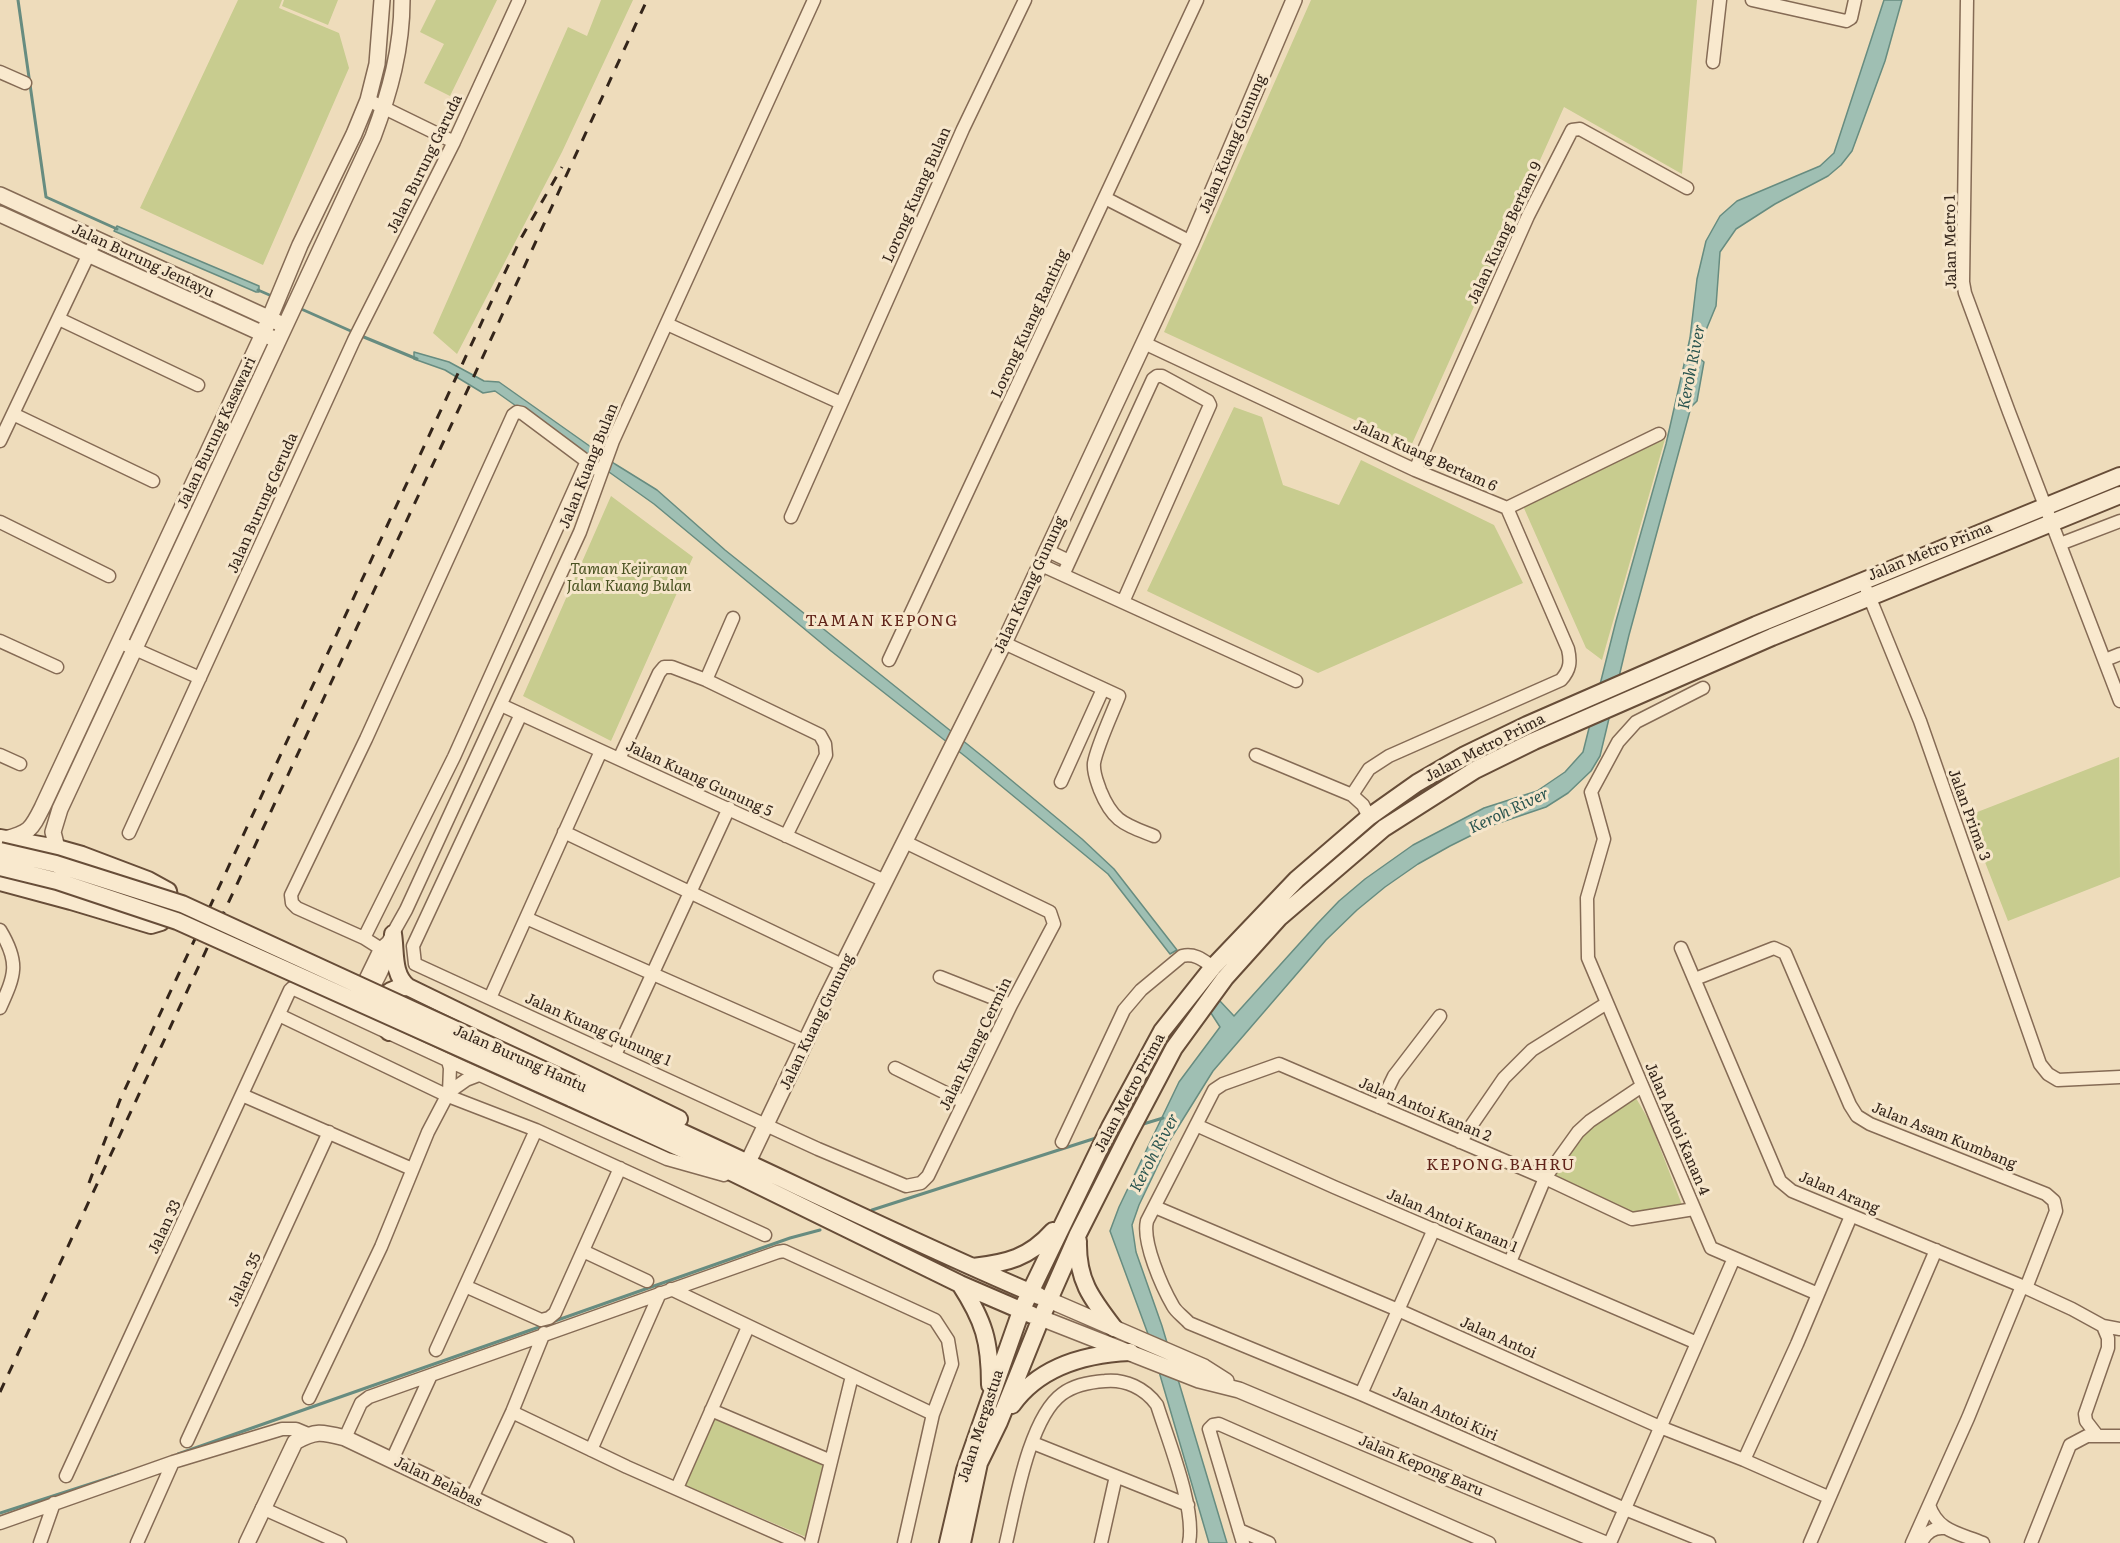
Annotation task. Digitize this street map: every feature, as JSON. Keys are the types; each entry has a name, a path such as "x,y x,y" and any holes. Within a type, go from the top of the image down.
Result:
{"main road":[{"name":"Jalan Metro Prima","path":"1029,1292 1110,1127 1162,1031 1213,967 1297,879 1369,817 1417,783 1446,766 1527,726 1673,660 2044,505 2120,476"},
{"name":"Jalan Metro Prima","path":"1049,1300 1078,1234 1174,1048 1225,978 1279,918 1384,828 1474,771 1534,741 1869,596 2120,495"},
{"path":"0,882 151,925 161,922 170,903 168,891 160,885 82,855 57,848 2,842"},
{"name":"Jalan Burung Hantu","path":"2,842 56,864 182,904 573,1091 750,1182 960,1284 1041,1318"},
{"name":"Jalan Burung Hantu","path":"0,867 57,881 177,921 573,1091 715,1146 972,1267 1049,1300"},
{"path":"381,943 402,982 408,987 676,1117 715,1146"},
{"path":"389,1032 381,1016 381,1003 392,989 408,987"},
{"path":"972,1267 994,1264 1028,1253 1039,1246 1065,1217"},
{"path":"1078,1234 1077,1261 1082,1277 1093,1300 1114,1328"},
{"path":"960,1284 985,1334 990,1353 990,1395"},
{"name":"Jalan Mergastua","path":"948,1543 965,1470 990,1395 1029,1292"},
{"name":"Jalan Mergastua","path":"962,1543 980,1463 1049,1300"},
{"path":"999,1422 1026,1388 1057,1368 1095,1355 1133,1348"}],"street":[{"name":"Jalan Burung Kasawari","path":"2,842 23,835 32,826 263,334 354,134 368,100 377,64 382,0"},
{"name":"Jalan Burung Kasawari","path":"57,848 53,832 60,808 373,137 384,108 398,51 402,27 402,0"},
{"name":"Jalan Burung Garuda","path":"354,340 454,142 519,0"},
{"name":"Jalan Kuang Bulan","path":"354,1015 381,943 501,705 580,532 614,441 814,0"},
{"name":"Lorong Kuang Bulan","path":"791,517 963,129 1025,0"},
{"name":"Lorong Kuang Ranting","path":"890,660 1197,0"},
{"name":"Jalan Kuang Gunung","path":"748,1162 824,1003 1004,643 1191,242 1294,0"},
{"path":"1713,62 1720,0"},
{"path":"1752,0 1846,21 1851,18 1855,0"},
{"name":"Jalan Metro 1","path":"1967,0 1963,282 1965,293 2120,701"},
{"path":"0,72 25,83"},
{"path":"368,100 454,142"},
{"name":"Jalan Kuang Bertam 9","path":"1415,470 1528,216 1572,130 1580,129 1687,188"},
{"name":"Jalan Burung Jentayu","path":"0,195 96,239 289,319"},
{"path":"1105,198 1191,242"},
{"name":"Jalan Burung Jentayu","path":"0,214 279,341"},
{"path":"0,441 96,239"},
{"path":"59,319 198,385"},
{"path":"667,324 841,403"},
{"name":"Jalan Burung Geruda","path":"129,833 354,340"},
{"name":"Jalan Kuang Bertam 6","path":"1144,343 1415,470 1507,508 1568,649 1569,667 1566,674 1561,680 1389,756 1369,769 1352,795"},
{"path":"1063,575 1152,379 1162,376 1208,401 1210,405 1123,603"},
{"path":"381,943 297,908 292,903 291,895 366,739 513,415 517,412 522,413 601,471"},
{"path":"13,414 153,481"},
{"path":"1507,508 1659,434"},
{"path":"587,461 454,757 354,1015 448,1061 667,1159 750,1182"},
{"path":"2060,544 2120,521"},
{"path":"0,522 109,576"},
{"path":"1046,550 1069,561"},
{"path":"1039,564 1296,681"},
{"name":"Jalan Prima 3","path":"1863,580 1920,721 2040,1064 2048,1074 2058,1080 2120,1077"},
{"path":"706,680 733,618"},
{"path":"0,641 57,667"},
{"path":"119,642 200,678"},
{"path":"1004,643 1119,696 1094,762 1095,776 1106,805 1113,815 1122,822 1155,836"},
{"path":"2104,660 2120,654"},
{"path":"619,759 658,673 664,667 672,667 706,680 819,735 825,744 826,755 786,836"},
{"name":"Jalan Antoi Kanan 4","path":"1702,688 1636,722 1618,742 1591,792 1604,839 1603,849 1587,898 1588,958 1711,1248 1818,1294"},
{"path":"1061,782 1103,689"},
{"name":"Jalan Kuang Gunung 5","path":"501,705 885,881"},
{"name":"Jalan Kuang Gunung 1","path":"521,714 413,946 415,964 768,1124"},
{"path":"490,998 601,751"},
{"path":"0,755 20,764"},
{"path":"1256,755 1352,795 1363,805 1369,817"},
{"path":"615,1055 729,808"},
{"path":"564,832 844,966"},
{"name":"Jalan Kuang Cermin","path":"768,1124 818,1149 906,1186 921,1182 928,1176 1011,1005 1054,924 1050,912 905,842"},
{"path":"526,918 807,1042"},
{"path":"0,930 12,953 12,981 0,1008"},
{"name":"Jalan Arang","path":"1681,948 1780,1181 1792,1191 2024,1287 2072,1308 2103,1326"},
{"name":"Jalan Asam Kumbang","path":"1695,979 1774,948 1785,953 1850,1105 1857,1116 1870,1124 2046,1194 2054,1201 2056,1211 2024,1287"},
{"path":"1062,1142 1124,1010 1134,997 1182,956 1190,954 1197,956 1213,967"},
{"path":"940,977 1011,1005"},
{"name":"Jalan 33","path":"66,1476 290,990 295,988 354,1015"},
{"path":"1460,1142 1504,1078 1532,1050 1607,1003"},
{"path":"279,1015 449,1094 536,1130 765,1235"},
{"path":"1379,1107 1394,1076 1440,1016"},
{"path":"448,1061 449,1094"},
{"name":"Jalan Antoi Kanan 2","path":"1196,1125 1214,1090 1223,1084 1279,1064 1545,1178 1632,1219 1694,1209"},
{"path":"895,1068 964,1102"},
{"path":"309,1398 381,1247 428,1132 449,1094 466,1080 479,1075"},
{"path":"1510,1262 1545,1178 1578,1132 1590,1121 1642,1086"},
{"path":"242,1095 412,1169"},
{"path":"1155,1206 1196,1125"},
{"name":"Jalan Antoi Kanan 1","path":"1196,1125 1697,1343"},
{"path":"436,1350 536,1130"},
{"name":"Jalan 35","path":"187,1441 330,1132"},
{"path":"465,1286 541,1320 549,1318 555,1313 620,1168"},
{"name":"Jalan Antoi Kiri","path":"1155,1206 1145,1227 1151,1255 1174,1308 1190,1323 1708,1543"},
{"name":"Jalan Antoi","path":"1155,1206 1828,1497"},
{"path":"1744,1460 1851,1215"},
{"path":"1361,1394 1434,1229"},
{"path":"1810,1543 1936,1250"},
{"path":"583,1251 647,1281"},
{"path":"345,1438 364,1399 665,1291 784,1251 935,1320 948,1340 952,1364 933,1414 904,1543"},
{"path":"1610,1543 1734,1258"},
{"path":"1918,1542 1929,1505 2024,1287"},
{"path":"665,1291 748,1327 933,1414"},
{"path":"591,1449 665,1291"},
{"name":"Jalan Kepong Baru","path":"1049,1300 1114,1328 1133,1348"},
{"name":"Jalan Kepong Baru","path":"1041,1318 1201,1373 1603,1543"},
{"path":"2103,1326 2120,1329"},
{"path":"2096,1434 2086,1421 2085,1414 2108,1348 2108,1338 2103,1326"},
{"path":"677,1488 748,1327"},
{"path":"472,1498 512,1412 544,1334"},
{"path":"392,1460 431,1375"},
{"path":"811,1543 852,1376"},
{"path":"1006,1543 1022,1471 1040,1424 1054,1401 1062,1393 1090,1382 1115,1380 1128,1383 1150,1395 1157,1405 1188,1505 1192,1531 1189,1543"},
{"path":"711,1410 831,1461"},
{"path":"512,1412 799,1543"},
{"path":"1243,1543 1209,1429 1213,1425 1219,1424 1489,1543"},
{"path":"0,1523 173,1462 282,1429 296,1429 308,1434"},
{"name":"Jalan Belabas","path":"308,1434 321,1431 345,1438 566,1543"},
{"path":"247,1543 295,1442 308,1434"},
{"path":"2031,1543 2070,1445 2078,1439 2096,1434 2120,1436"},
{"path":"1033,1443 1188,1505"},
{"path":"137,1543 173,1462"},
{"path":"1101,1543 1116,1476"},
{"path":"40,1543 54,1503"},
{"path":"1929,1505 1932,1515 1944,1528 1983,1543"},
{"path":"262,1508 340,1543"},
{"path":"1918,1542 1930,1532 1944,1528"},
{"path":"1239,1530 1269,1543"}],"green space":[{"path":"238,0 282,0 279,8 339,33 349,68 263,265 140,208"},
{"path":"284,0 338,0 328,25 282,6"},
{"path":"436,0 497,0 450,96 424,83 444,44 420,32"},
{"path":"601,0 633,0 562,152 457,354 433,333 568,27 587,36"},
{"path":"1311,0 1697,0 1682,174 1564,107 1411,446 1164,332"},
{"path":"1234,407 1262,417 1283,485 1339,505 1361,460 1494,525 1523,583 1318,673 1147,591"},
{"path":"1665,439 1602,660 1586,648 1523,506"},
{"name":"Taman Kejiranan Jalan Kuang Bulan","path":"611,496 693,557 611,741 523,696"},
{"path":"2119,757 2120,877 2008,921 1967,816"},
{"path":"1633,1093 1650,1122 1684,1210 1632,1219 1545,1178 1578,1132"},
{"path":"715,1419 824,1463 806,1537 684,1485"}],"water":[{"name":"Keroh River","path":"1884,0 1902,0 1885,61 1852,151 1828,176 1775,204 1736,229 1720,252 1716,306 1704,335 1699,358 1704,362 1697,401 1691,407 1629,635 1600,756 1591,771 1568,793 1546,807 1490,826 1418,864 1357,910 1326,940 1213,1071 1170,1140 1139,1205 1132,1225 1136,1252 1162,1326 1227,1543 1209,1543 1148,1334 1110,1231 1119,1207 1179,1082 1220,1027 1209,1010 1219,1000 1234,1016 1317,924 1365,879 1413,845 1484,808 1537,791 1565,772 1583,752 1616,621 1666,444 1690,338 1697,279 1706,241 1720,216 1737,201 1820,166 1834,153"},
{"path":"117,226 259,286 259,292 114,231"},
{"path":"414,352 449,362 484,381 499,382 615,464 657,490 725,550 1082,839 1114,869 1177,950 1170,954 1108,874 966,757 831,651 654,504 495,391 483,393 445,370 414,359"}],"waterway":[{"path":"18,0 46,197 117,229"},
{"path":"258,290 274,297"},
{"path":"299,308 353,332"},
{"path":"359,335 417,359"},
{"name":"Keroh River","path":"1140,1125 1163,1118"},
{"path":"872,1210 1096,1138"},
{"path":"552,1322 790,1238 820,1230"},
{"path":"178,1454 545,1325"},
{"path":"0,1513 121,1474"}],"railway":[{"path":"0,1392 647,0"},
{"path":"89,1183 120,1100 520,240 562,167"}],"district":[{"name":"TAMAN KEPONG","path":"882,621"},
{"name":"KEPONG BAHRU","path":"1501,1165"}]}
